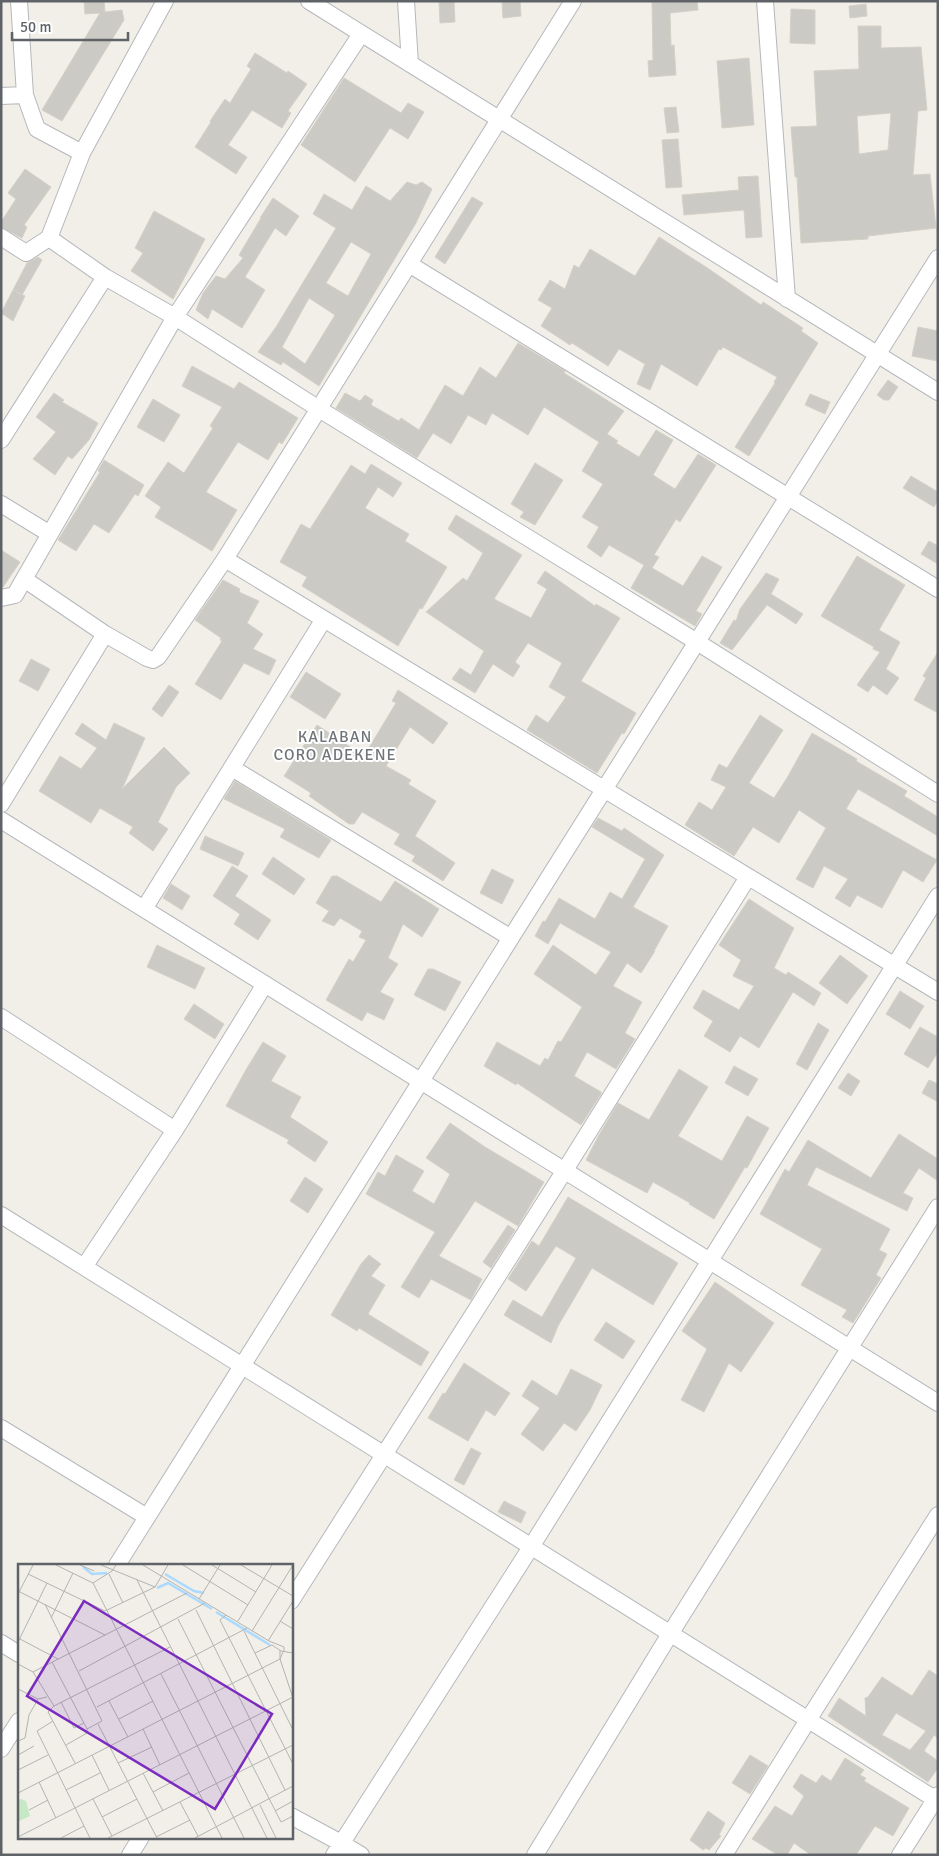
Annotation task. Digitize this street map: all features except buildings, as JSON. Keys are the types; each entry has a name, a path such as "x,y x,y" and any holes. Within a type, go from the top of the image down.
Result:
{"street":[{"path":"19,1 25,95 37,129 82,153"},
{"path":"1,237 26,253 49,238 82,153 165,1"},
{"path":"309,1 938,392"},
{"path":"406,1 410,64"},
{"path":"24,579 105,634 147,658 153,660 158,657 225,559 573,1"},
{"path":"765,1 787,299"},
{"path":"1,598 15,595 175,316 361,34"},
{"path":"1,96 25,95"},
{"path":"49,238 105,277 175,316 319,409 697,642 938,794"},
{"path":"118,1564 938,258"},
{"path":"409,264 938,589"},
{"path":"1,440 105,277"},
{"path":"1,504 50,534"},
{"path":"225,559 938,992"},
{"path":"144,909 324,619"},
{"path":"1,804 105,634"},
{"path":"232,768 511,938"},
{"path":"1,820 938,1403"},
{"path":"292,1599 565,1170 748,877"},
{"path":"338,1849 531,1547 938,896"},
{"path":"84,1267 175,1130 265,984"},
{"path":"1,1017 175,1130"},
{"path":"535,1855 670,1634 938,1207"},
{"path":"1,1215 808,1720 937,1798 900,1855"},
{"path":"1,1428 147,1516"},
{"path":"724,1855 938,1515"},
{"path":"1,1643 18,1653"},
{"path":"1,1749 18,1723"},
{"path":"292,1817 338,1849 361,1855"},
{"path":"130,1855 140,1838"}],"district":[{"name":"KALABAN CORO ADEKENE","path":"335,745"}]}
